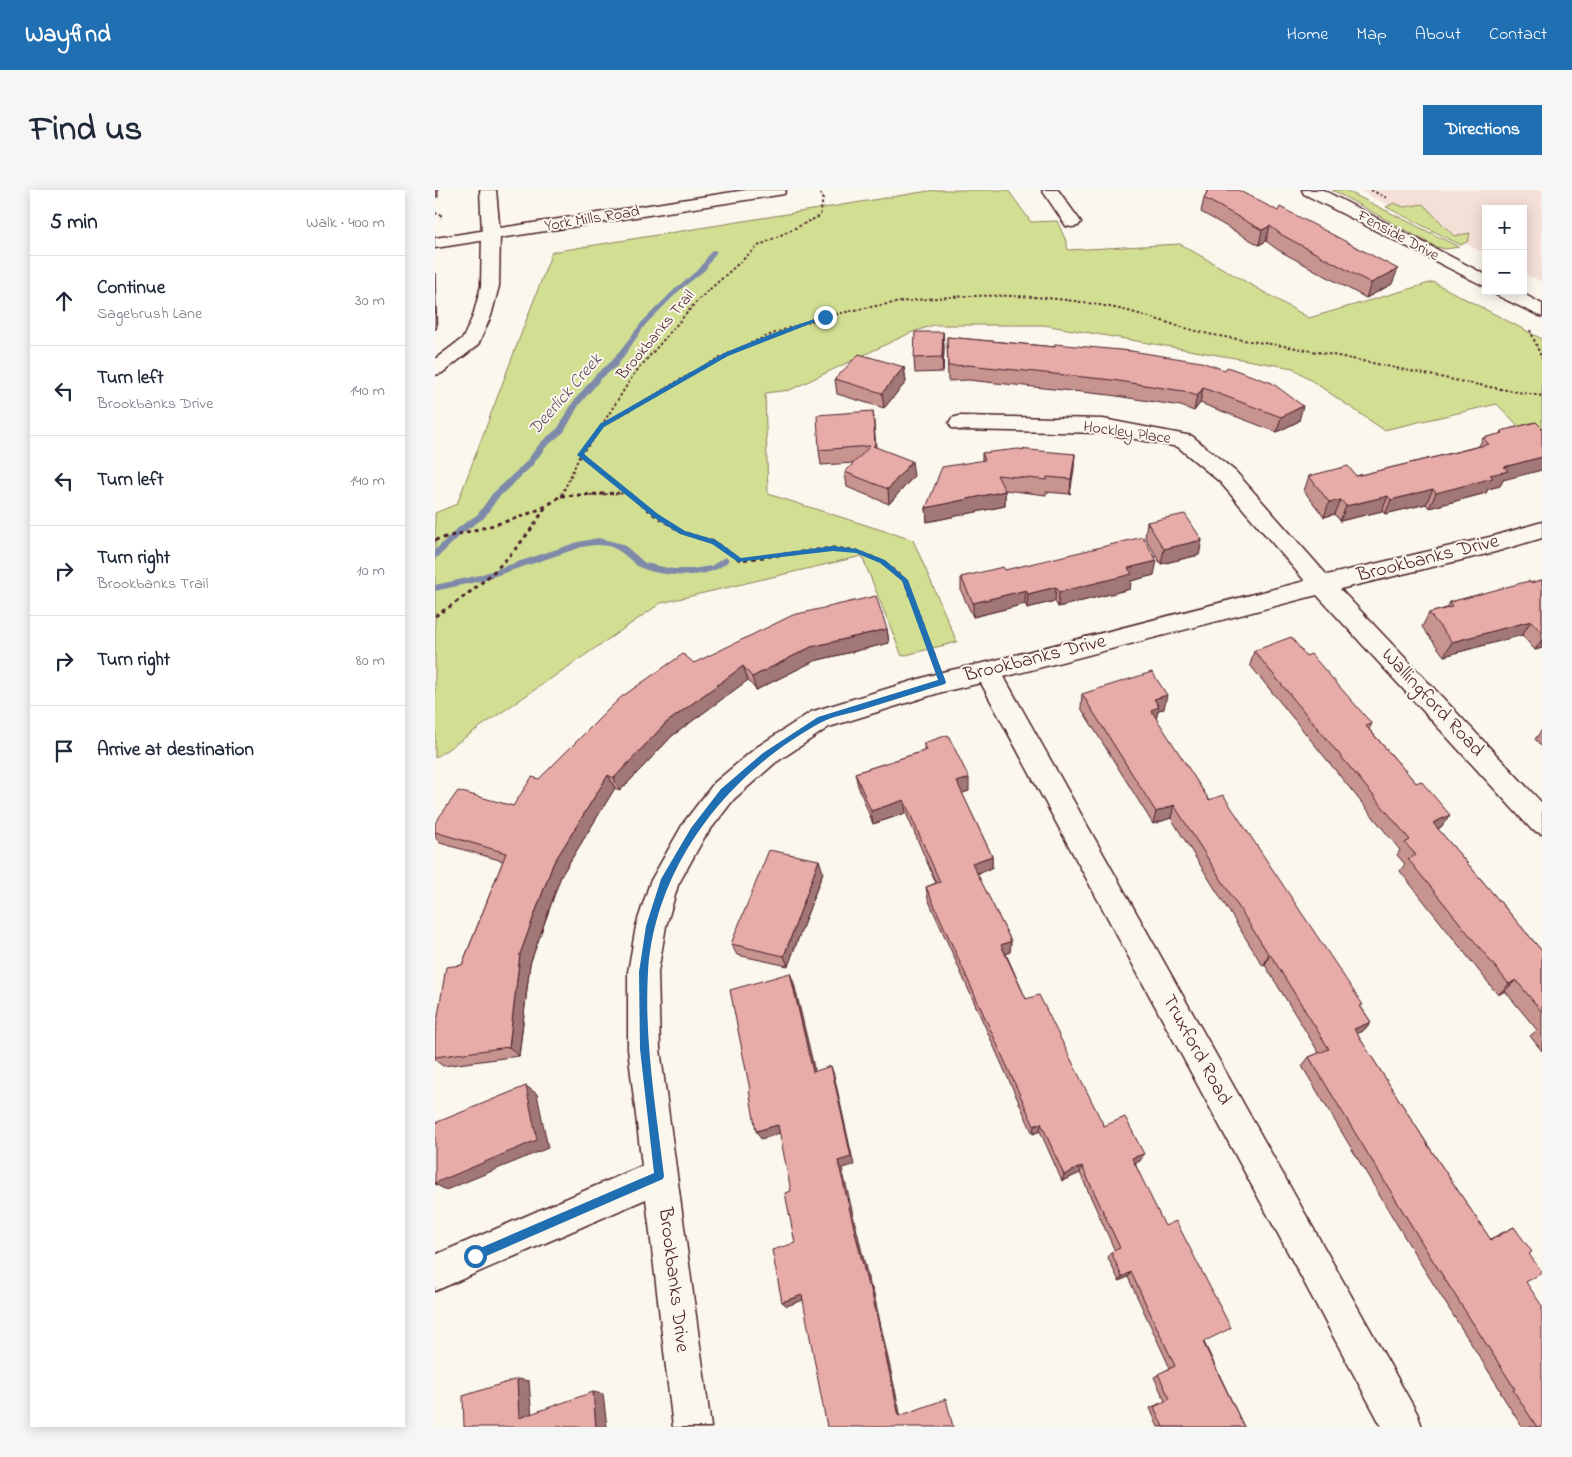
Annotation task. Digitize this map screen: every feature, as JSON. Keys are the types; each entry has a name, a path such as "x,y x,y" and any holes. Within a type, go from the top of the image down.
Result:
{"street":[{"path":"435,369 471,341 482,316 490,286 491,234 488,190"},
{"name":"York Mills Road","path":"435,243 778,190"},
{"path":"1050,190 1072,222"},
{"name":"Fenside Drive","path":"1310,190 1482,280"},
{"path":"1519,295 1542,311"},
{"name":"Hockley Place","path":"959,423 1103,426 1185,441 1228,477 1322,585"},
{"name":"Brookbanks Drive","path":"692,1427 659,1176 645,1049 643,972 651,926 664,882 694,830 724,791 766,755 820,720 942,682 988,672 1322,585 1495,544 1542,530"},
{"name":"Wallingford Road","path":"1322,585 1542,822"},
{"name":"Truxford Road","path":"988,672 1403,1427"},
{"path":"435,1273 659,1176"}],"path":[{"name":"Brookbanks Trail","path":"561,496 580,455 602,426 634,374 698,300 758,246 820,216 823,198 819,190"},
{"path":"1371,190 1387,198"},
{"path":"435,213 441,215 441,219"},
{"path":"602,426 726,354 825,317 903,302 987,297 1064,301 1123,310 1194,331 1296,348 1444,379 1542,396"},
{"path":"1529,327 1542,359"},
{"path":"580,455 630,493 656,516 682,532 714,542 740,560 833,548 857,551 883,562 905,580 942,682"},
{"path":"435,540 501,522 545,507 561,496 630,493"},
{"path":"435,616 479,587 508,560 534,527 545,507"}],"shaded area":[{"path":"1358,190 1542,190 1542,282 1527,275 1527,205 1482,205 1482,252"}],"green space":[{"path":"935,190 1008,190 1031,222 1057,221 1068,250 1180,244 1309,318 1433,282 1542,339 1542,450 1497,404 1384,430 1293,368 1044,325 934,325 910,333 790,390 765,393 768,494 913,540 957,642 902,656 862,556 661,603 435,758 435,513 457,504 552,252"},
{"path":"1332,190 1345,190 1459,247 1446,249 1436,247"},
{"path":"1394,203 1404,207 1423,204 1454,236 1470,233 1468,241 1461,245 1386,207"}],"building":[{"path":"1208,190 1238,190 1278,211 1280,207 1398,269 1371,283 1282,235 1270,226 1262,230 1204,198"},
{"path":"915,332 943,332 942,357 914,358"},
{"path":"947,337 1055,347 1055,344 1131,351 1201,362 1225,370 1227,367 1272,383 1303,406 1281,417 1203,388 1197,396 1183,391 1112,380 968,365 948,366"},
{"path":"859,354 904,367 882,393 835,379"},
{"path":"873,411 875,446 873,446 912,461 888,489 845,472 870,446 819,450 817,415"},
{"path":"1536,422 1542,428 1542,457 1504,467 1508,471 1490,475 1493,478 1436,493 1433,489 1391,500 1388,496 1346,506 1341,500 1329,502 1309,476 1348,466 1356,476 1489,444 1483,438"},
{"path":"1018,449 1075,454 1071,479 1047,477 1047,480 997,475 1005,491 926,508 942,467 985,460 982,453"},
{"path":"1185,514 1202,540 1164,549 1147,522"},
{"path":"1143,537 1157,561 1128,568 1132,574 1059,592 1056,587 1028,594 1026,590 973,603 961,577 1003,567 1005,570"},
{"path":"1542,580 1542,633 1531,621 1452,642 1429,613 1452,607 1450,602 1529,581 1530,583"},
{"path":"876,596 887,629 811,647 752,677 743,666 666,723 614,778 608,775 553,864 520,954 509,1047 435,1057 435,1034 446,967 462,965 506,853 435,832 435,823 458,791 513,806 532,777 539,779 620,698 683,654 694,663 793,615"},
{"path":"1291,637 1306,656 1311,654 1372,724 1366,726 1416,783 1421,781 1450,815 1433,823 1542,951 1542,1012 1516,980 1509,984 1408,859 1416,855 1405,843 1410,840 1254,651"},
{"path":"1152,672 1167,695 1154,699 1159,707 1151,710 1209,800 1223,795 1363,1005 1360,1006 1371,1022 1354,1029 1431,1150 1491,1240 1514,1227 1532,1252 1529,1254 1542,1272 1526,1282 1542,1306 1542,1427 1537,1427 1513,1390 1515,1389 1430,1256 1309,1057 1329,1049 1270,954 1174,805 1156,812 1082,694"},
{"path":"948,735 969,778 957,782 992,856 972,863 1011,941 1001,945 1026,999 1039,995 1104,1126 1125,1117 1144,1154 1132,1158 1165,1226 1176,1221 1231,1328 1203,1342 1244,1427 1163,1427 1154,1407 1170,1399 1158,1374 1175,1366 1131,1272 1122,1277 1111,1252 1120,1248 1082,1166 1064,1175 1041,1123 1034,1126 926,887 940,882 904,800 871,811 855,773 927,750 924,743"},
{"path":"769,850 819,860 784,956 731,944"},
{"path":"790,973 813,1072 831,1066 851,1157 838,1161 868,1286 870,1285 899,1416 946,1399 953,1427 827,1427 802,1295 782,1302 772,1250 795,1243 785,1193 791,1191 778,1125 756,1131 750,1090 730,990"},
{"path":"526,1086 537,1140 435,1183 435,1123"},
{"path":"517,1379 519,1418 593,1392 596,1427 464,1427 463,1396"}],"waterway":[{"name":"Deerlick Creek","path":"435,555 462,529 481,516 495,496 528,465 543,445 561,430 576,404 599,376 614,364 644,323 679,288 703,269 714,251"},
{"path":"435,588 477,579 581,544 598,541 620,546 642,565 673,572 713,569 725,560"}],"route":[{"path":"475,1256 659,1176 645,1049 643,972 651,926 664,882 694,830 724,791 766,755 820,720 942,682 905,580 883,562 857,551 833,548 740,560 714,542 682,532 656,516 630,493 580,455 602,426 726,354 825,317"}]}
